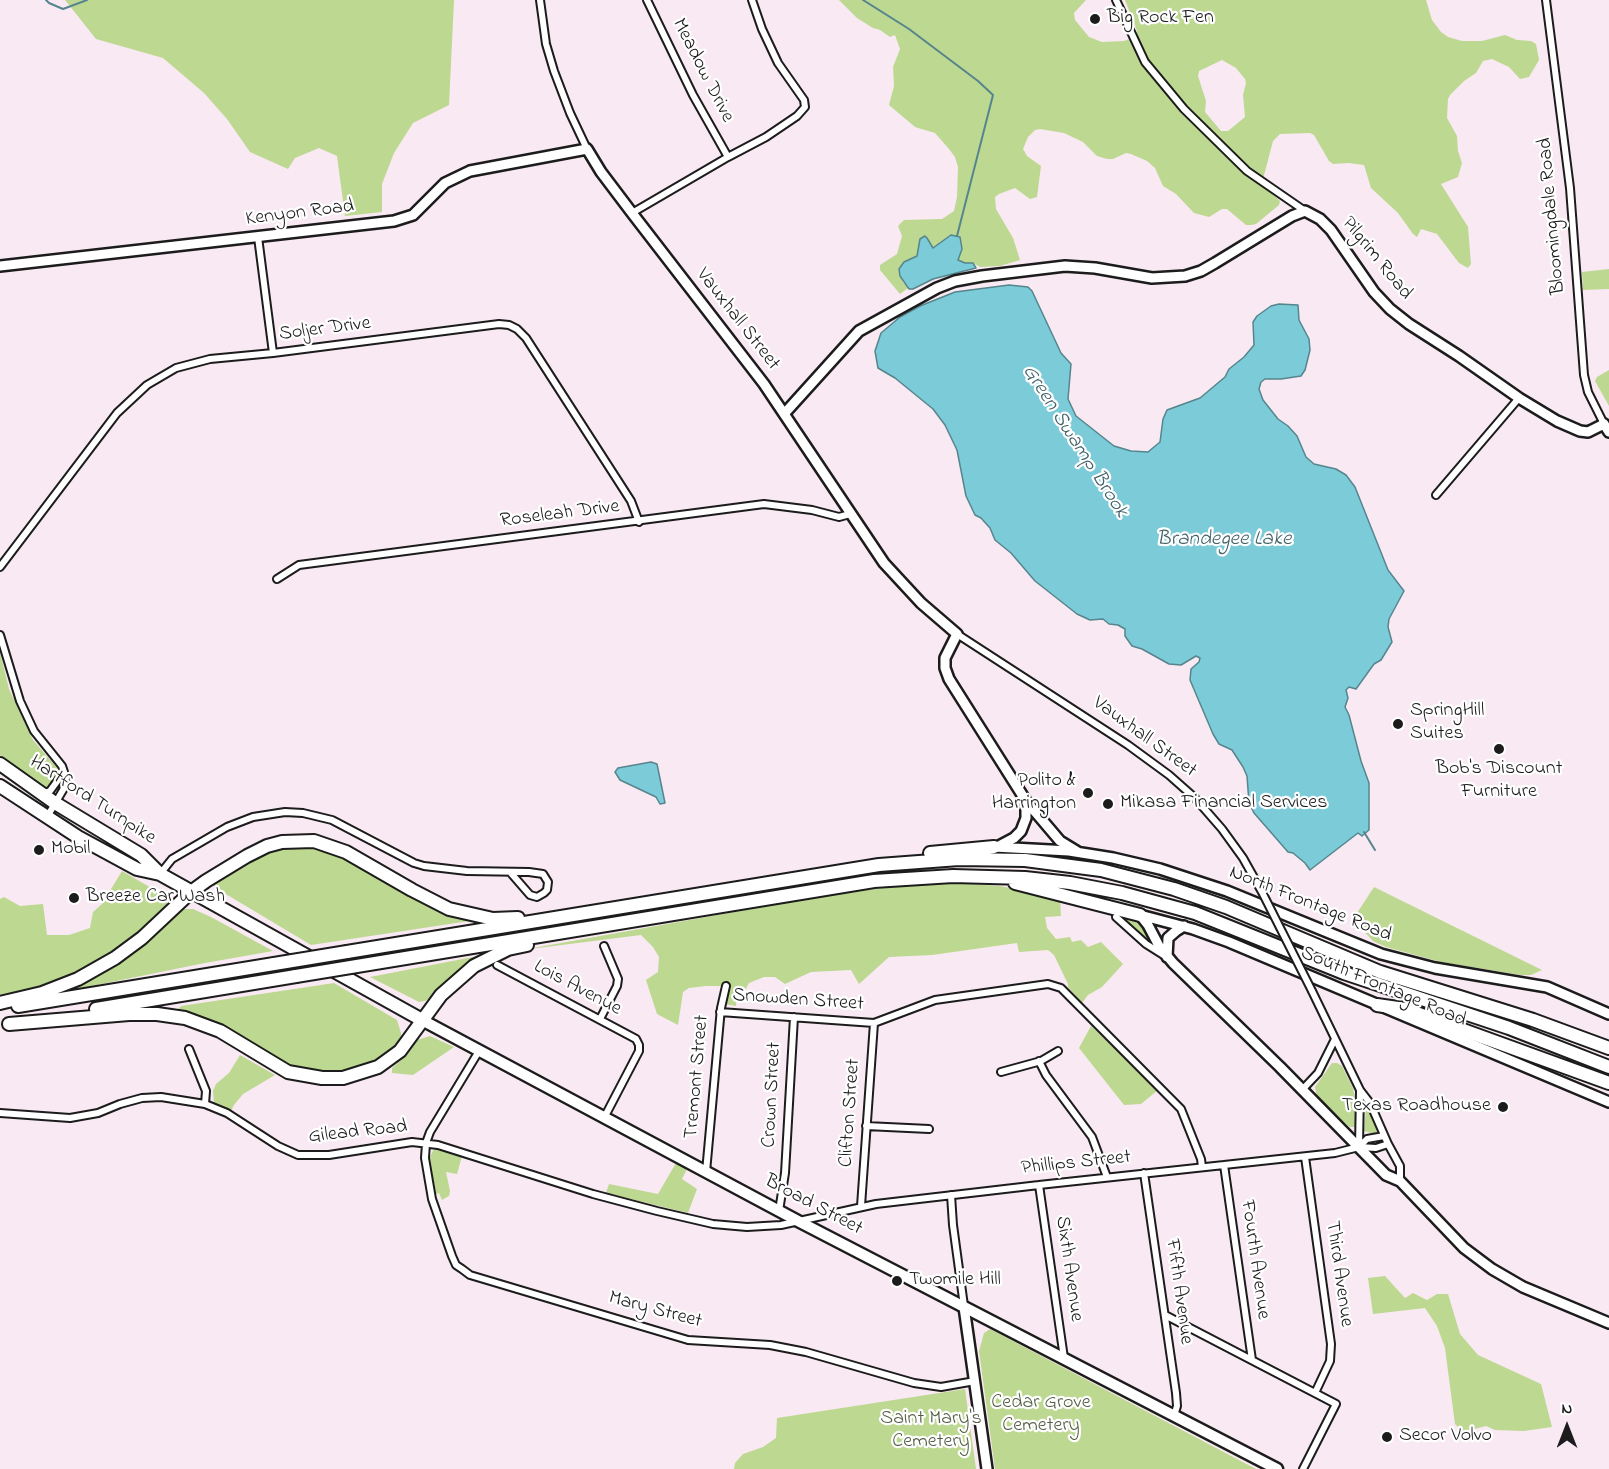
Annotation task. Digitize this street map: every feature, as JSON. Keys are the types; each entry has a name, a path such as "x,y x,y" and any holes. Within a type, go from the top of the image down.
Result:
{"highway":[{"name":"Hartford Turnpike","path":"0,764 55,803 141,855 160,874 334,972"},
{"name":"Hartford Turnpike","path":"0,786 46,818 129,865 148,873 160,874"},
{"path":"0,1003 78,979 115,958 142,938 191,892 225,868 267,846 297,840 314,841 346,852 448,909 493,919 538,915 570,916"},
{"path":"0,1009 894,863 936,852 994,848"},
{"path":"894,863 959,859 1017,860 1080,867 1140,879 1214,903 1393,977 1514,1014 1609,1048"},
{"path":"4,1025 874,881 933,876 985,876 1070,883 1174,907 1239,929 1359,978 1500,1025 1609,1067"},
{"path":"985,876 1140,915"},
{"path":"4,1025 129,1014 157,1014 192,1020 220,1031 288,1072 322,1078 343,1078 378,1067 400,1051 441,995 474,966 508,949 548,941 583,928"},
{"name":"Broad Street","path":"334,972 422,1020"},
{"path":"1377,1005 1404,1010 1609,1083"}],"main road":[{"name":"Broad Street","path":"422,1020 798,1221 1277,1469"}],"street":[{"name":"Vauxhall Street","path":"540,0 546,44 554,71 570,113 601,172 764,384 884,563 903,586 957,634 1128,745 1169,775 1195,798 1222,829 1243,858 1262,892 1360,1090 1370,1103 1400,1166 1400,1181"},
{"name":"Meadow Drive","path":"647,0 693,95 728,157"},
{"path":"632,213 728,157 766,138 806,107 804,100 778,63 762,29 752,0"},
{"name":"Pilgrim Road","path":"1116,0 1145,62 1184,109 1248,171 1320,219 1331,230 1374,292 1389,309 1519,398 1557,421 1580,431 1588,432 1606,428"},
{"name":"Bloomingdale Road","path":"1546,0 1570,188 1584,375 1588,392 1606,428"},
{"name":"Kenyon Road","path":"0,266 405,218 421,208 446,183 470,171 587,149"},
{"path":"784,414 859,331 954,281 1065,266 1095,268 1152,278 1185,276 1201,271 1292,216 1305,211"},
{"path":"258,237 273,353"},
{"name":"Soljer Drive","path":"0,567 117,413 147,385 176,368 210,359 499,324 518,329 526,338 631,501 639,522"},
{"path":"1436,495 1519,398"},
{"name":"Roseleah Drive","path":"277,579 299,565 764,504 812,510 839,517 850,514"},
{"path":"0,634 25,711 34,731 62,766 66,778 63,790 46,818"},
{"path":"957,634 946,654 944,664 946,673 1026,801 1060,841 1078,852"},
{"path":"42,794 50,791 64,772"},
{"path":"994,848 1014,838 1021,831 1026,818 1026,801"},
{"path":"160,874 172,859 227,827 261,815 285,812 303,813 332,820 424,866 467,871 510,872 543,874 548,882 547,890 537,897 530,895 510,872"},
{"name":"North Frontage Road","path":"994,848 1078,852 1127,861 1193,879 1233,893 1381,954 1435,968 1547,987 1609,1014"},
{"path":"1140,915 1148,924 1167,957"},
{"name":"South Frontage Road","path":"1140,915 1184,926 1235,944 1609,1102"},
{"name":"Vauxhall Street","path":"1116,917 1151,948 1167,957 1386,1175 1400,1181 1464,1248 1492,1269 1523,1287 1609,1323"},
{"path":"1167,957 1168,938 1184,926"},
{"path":"600,1019 617,986 618,979 604,946"},
{"name":"Lois Avenue","path":"497,965 636,1039 639,1051 604,1118"},
{"path":"874,1023 935,1000 1048,984 1061,988 1181,1109 1202,1167"},
{"name":"Tremont Street","path":"706,1172 720,1012 726,986"},
{"name":"Snowden Street","path":"720,1012 874,1023"},
{"name":"Crown Street","path":"779,1211 785,1173 794,1017"},
{"name":"Clifton Street","path":"861,1206 874,1023"},
{"path":"1302,1090 1318,1072 1335,1039"},
{"path":"189,1049 204,1086 207,1099 205,1104"},
{"path":"426,1143 430,1132 479,1051"},
{"path":"1001,1072 1039,1061 1058,1051"},
{"path":"1039,1061 1046,1076 1092,1137 1107,1177"},
{"path":"1359,1147 1360,1090"},
{"name":"Gilead Road","path":"0,1113 70,1118 98,1113 142,1098 161,1097 205,1104 227,1113 278,1146 298,1155 329,1155 388,1144 426,1143 593,1194 713,1224 755,1227 798,1221"},
{"path":"866,1126 929,1129"},
{"name":"Phillips Street","path":"1359,1147 1367,1139 1384,1136"},
{"name":"Mary Street","path":"426,1143 425,1158 432,1199 456,1265 470,1275 687,1340 779,1347 941,1387 975,1381"},
{"name":"Phillips Street","path":"798,1221 861,1206 1107,1177 1335,1154 1359,1147 1376,1148 1388,1144"},
{"name":"Third Avenue","path":"1305,1156 1331,1344 1330,1361 1315,1393"},
{"name":"Fourth Avenue","path":"1224,1165 1252,1360"},
{"name":"Fifth Avenue","path":"1144,1173 1177,1400 1174,1416"},
{"name":"Sixth Avenue","path":"1038,1185 1064,1359"},
{"path":"951,1195 953,1225 987,1469"},
{"path":"1165,1315 1336,1404 1303,1469"}],"green space":[{"path":"65,0 454,0 449,105 413,123 394,153 382,184 382,212 345,216 337,156 319,148 295,158 288,169 250,152 227,119 204,93 163,58 96,39"},
{"path":"839,0 1086,0 1074,13 1075,20 1089,37 1102,42 1124,41 1137,36 1125,0 1426,0 1432,20 1448,37 1462,41 1482,41 1505,35 1517,40 1531,41 1536,44 1539,60 1529,77 1520,79 1509,67 1492,59 1483,61 1476,73 1464,81 1448,99 1447,118 1457,136 1462,163 1458,177 1441,184 1468,227 1471,264 1468,268 1459,263 1437,234 1421,229 1417,237 1413,234 1398,213 1371,188 1364,165 1333,164 1314,135 1310,133 1280,134 1273,141 1263,179 1266,188 1280,201 1279,205 1256,224 1246,225 1227,209 1222,209 1209,217 1194,213 1176,194 1163,186 1155,168 1147,161 1126,153 1113,159 1107,159 1097,156 1083,142 1064,133 1040,129 1035,130 1028,137 1023,149 1027,156 1041,166 1037,197 1030,199 1015,188 995,197 996,209 1013,238 1020,260 1000,266 980,267 958,260 962,249 960,237 949,236 933,248 927,238 919,244 917,256 908,260 902,281 908,288 900,294 880,270 880,265 897,254 902,236 898,226 904,220 942,219 954,211 958,167 955,157 935,133 915,127 889,105 894,86 893,67 900,49 895,35 890,37 857,18","holes":["1222,60 1236,68 1246,83 1243,95 1245,117 1228,131 1221,131 1205,112 1206,101 1198,76 1199,71"]},
{"path":"1609,269 1609,289 1583,290 1582,272"},
{"path":"1609,370 1609,406 1595,381 1597,377"},
{"path":"0,652 9,689 33,740 58,769 57,779 48,787 43,788 0,755"},
{"path":"299,846 325,849 346,855 476,920 311,945 214,887 214,883 225,874 260,855 281,848"},
{"path":"122,871 167,897 167,905 162,913 101,962 48,985 0,997 0,899 4,897 20,906 43,904 47,935 69,935 90,928 93,912 102,904"},
{"path":"957,883 1000,886 1060,898 1061,916 1045,917 1047,928 1056,939 1070,937 1072,942 1081,940 1088,947 1101,942 1123,964 1102,987 1088,995 1082,1003 1068,987 1054,955 1048,950 1019,952 1017,943 932,955 889,957 859,984 851,970 811,972 785,984 775,977 764,977 749,983 744,992 737,994 736,1006 725,1004 728,986 689,988 683,992 678,1025 657,1014 646,980 658,972 659,957 641,935 522,950 829,895 906,885"},
{"path":"1374,887 1542,970 1531,975 1520,975 1441,962 1386,947 1373,941 1360,927 1357,913"},
{"path":"184,909 193,909 211,917 273,951 72,990 72,986"},
{"path":"1114,914 1131,917 1150,934 1155,944 1152,946"},
{"path":"478,956 437,994 425,1001 419,1002 370,977"},
{"path":"334,983 397,1020 401,1033 401,1038 381,1057 348,1072 328,1074 292,1068 178,1011 181,1006"},
{"path":"1091,1026 1158,1090 1141,1104 1124,1105 1079,1048"},
{"path":"430,1036 454,1047 413,1075 392,1073 392,1068 407,1055 417,1040"},
{"path":"240,1055 275,1075 243,1094 231,1111 214,1104 213,1091 216,1084 229,1073"},
{"path":"1332,1063 1342,1066 1353,1088 1358,1116 1356,1127 1350,1127 1342,1121 1317,1097 1315,1087"},
{"path":"1368,1107 1379,1134 1377,1135 1364,1131 1366,1108"},
{"path":"438,1148 462,1156 457,1174 446,1172 450,1191 449,1196 442,1200 439,1193 434,1195 430,1157 434,1149"},
{"path":"676,1163 687,1169 682,1179 697,1189 688,1213 606,1193 609,1184 658,1194"},
{"path":"1385,1276 1405,1298 1413,1293 1427,1300 1437,1294 1448,1294 1460,1334 1478,1355 1541,1384 1552,1427 1524,1431 1495,1430 1486,1426 1463,1432 1455,1424 1445,1348 1437,1326 1425,1308 1373,1314 1368,1278"},
{"name":"Cedar Grove Cemetery","path":"990,1329 1256,1469 995,1469 979,1351 984,1333"},
{"name":"Saint Mary's Cemetery","path":"965,1389 976,1469 734,1469 735,1463 743,1454 763,1447 776,1438 777,1418"}],"water":[{"path":"951,235 960,237 962,249 958,260 973,263 976,268 933,279 909,289 900,276 899,269 904,262 917,256 920,239 925,236 933,248"},
{"name":"Brandegee Lake","path":"1009,285 1028,287 1032,291 1061,353 1071,364 1068,399 1076,416 1114,446 1131,451 1148,452 1160,442 1163,419 1167,410 1200,398 1244,357 1254,345 1253,322 1257,316 1271,306 1298,305 1299,320 1309,339 1310,350 1305,370 1301,376 1265,379 1261,382 1259,389 1263,400 1278,419 1297,436 1306,457 1314,464 1336,469 1346,475 1355,487 1388,570 1404,591 1389,619 1388,627 1392,642 1381,660 1374,664 1356,689 1349,687 1346,690 1348,698 1345,707 1369,783 1369,830 1362,836 1358,833 1310,870 1293,853 1288,852 1254,813 1249,803 1247,776 1243,767 1232,750 1219,744 1213,734 1190,680 1191,669 1200,658 1196,656 1181,665 1169,664 1132,646 1125,636 1125,629 1109,624 1103,619 1090,620 1077,614 1035,581 1011,553 995,540 990,528 981,518 975,515 966,496 957,450 945,425 933,409 895,378 878,368 875,351 881,333 900,317 955,292"},
{"path":"651,762 657,764 665,803 660,804 656,797 620,780 615,772 618,768"}],"waterway":[{"path":"46,0 63,9 87,0"},
{"name":"Green Swamp Brook","path":"863,0 909,29 993,95 957,236"},
{"name":"Green Swamp Brook","path":"1364,832 1375,850"}],"place":[{"name":"Big Rock Fen","path":"1095,19"},
{"name":"SpringHill Suites","path":"1398,724"},
{"name":"Bob's Discount Furniture","path":"1499,749"},
{"name":"Polito & Harrington","path":"1088,793"},
{"name":"Mikasa Financial Services","path":"1108,804"},
{"name":"Mobil","path":"39,850"},
{"name":"Breeze Car Wash","path":"74,898"},
{"name":"Texas Roadhouse","path":"1503,1107"},
{"name":"Twomile Hill","path":"897,1281"},
{"name":"Secor Volvo","path":"1387,1437"}]}
